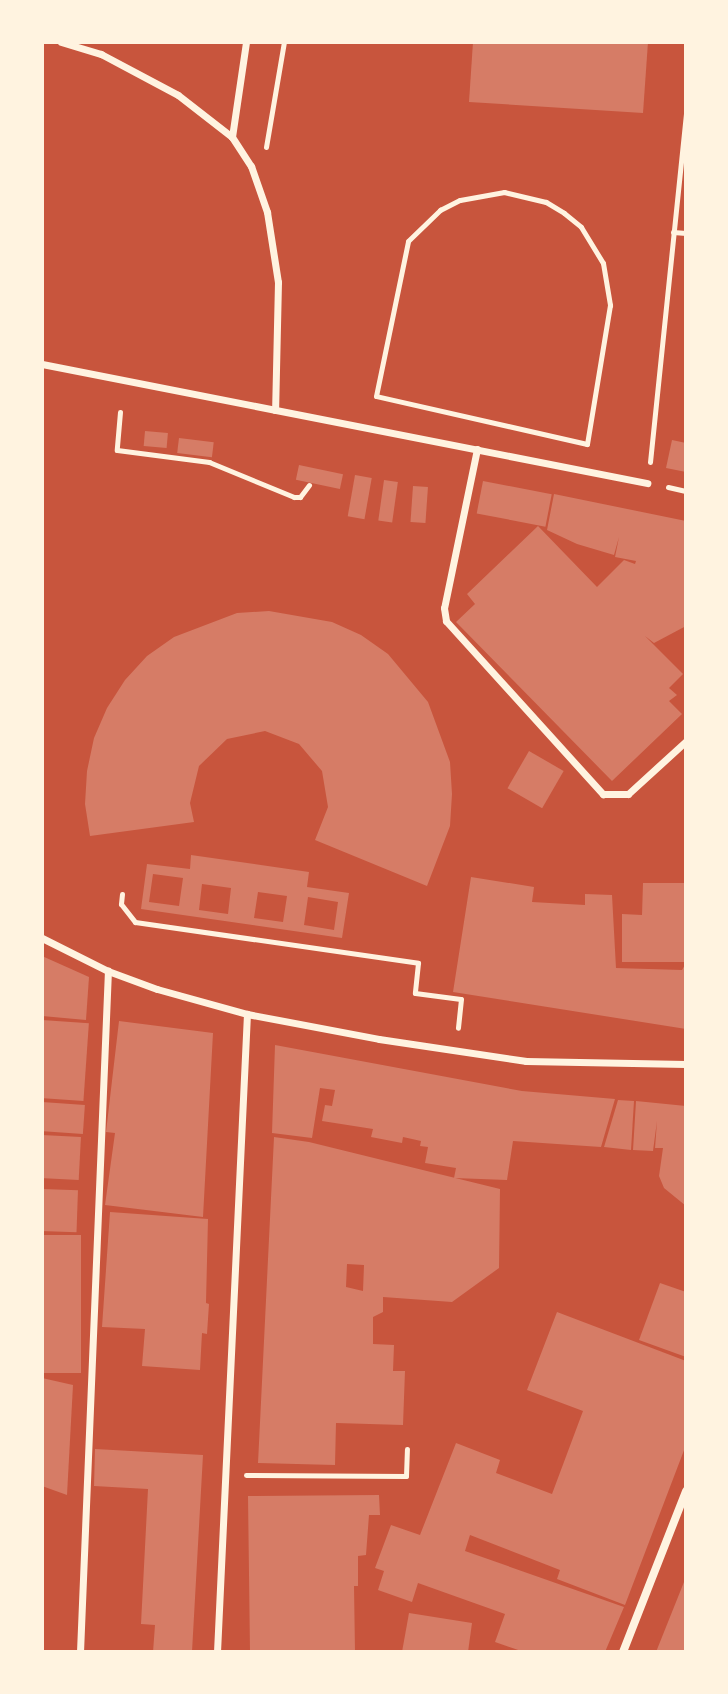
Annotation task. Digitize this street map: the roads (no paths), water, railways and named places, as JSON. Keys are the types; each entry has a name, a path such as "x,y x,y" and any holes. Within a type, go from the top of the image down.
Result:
{"street":[{"path":"61,42 101,54 178,95 232,137 251,166 267,212 278,282 275,410"},
{"path":"232,137 246,42"},
{"path":"42,364 647,483"},
{"path":"477,449 444,608 446,621 603,794 628,794 686,741"},
{"path":"42,938 108,971 157,989 247,1014 455,1052 586,1065 686,1064"},
{"path":"80,1652 108,971"},
{"path":"217,1652 247,1014"},
{"path":"623,1652 686,1491"}]}
